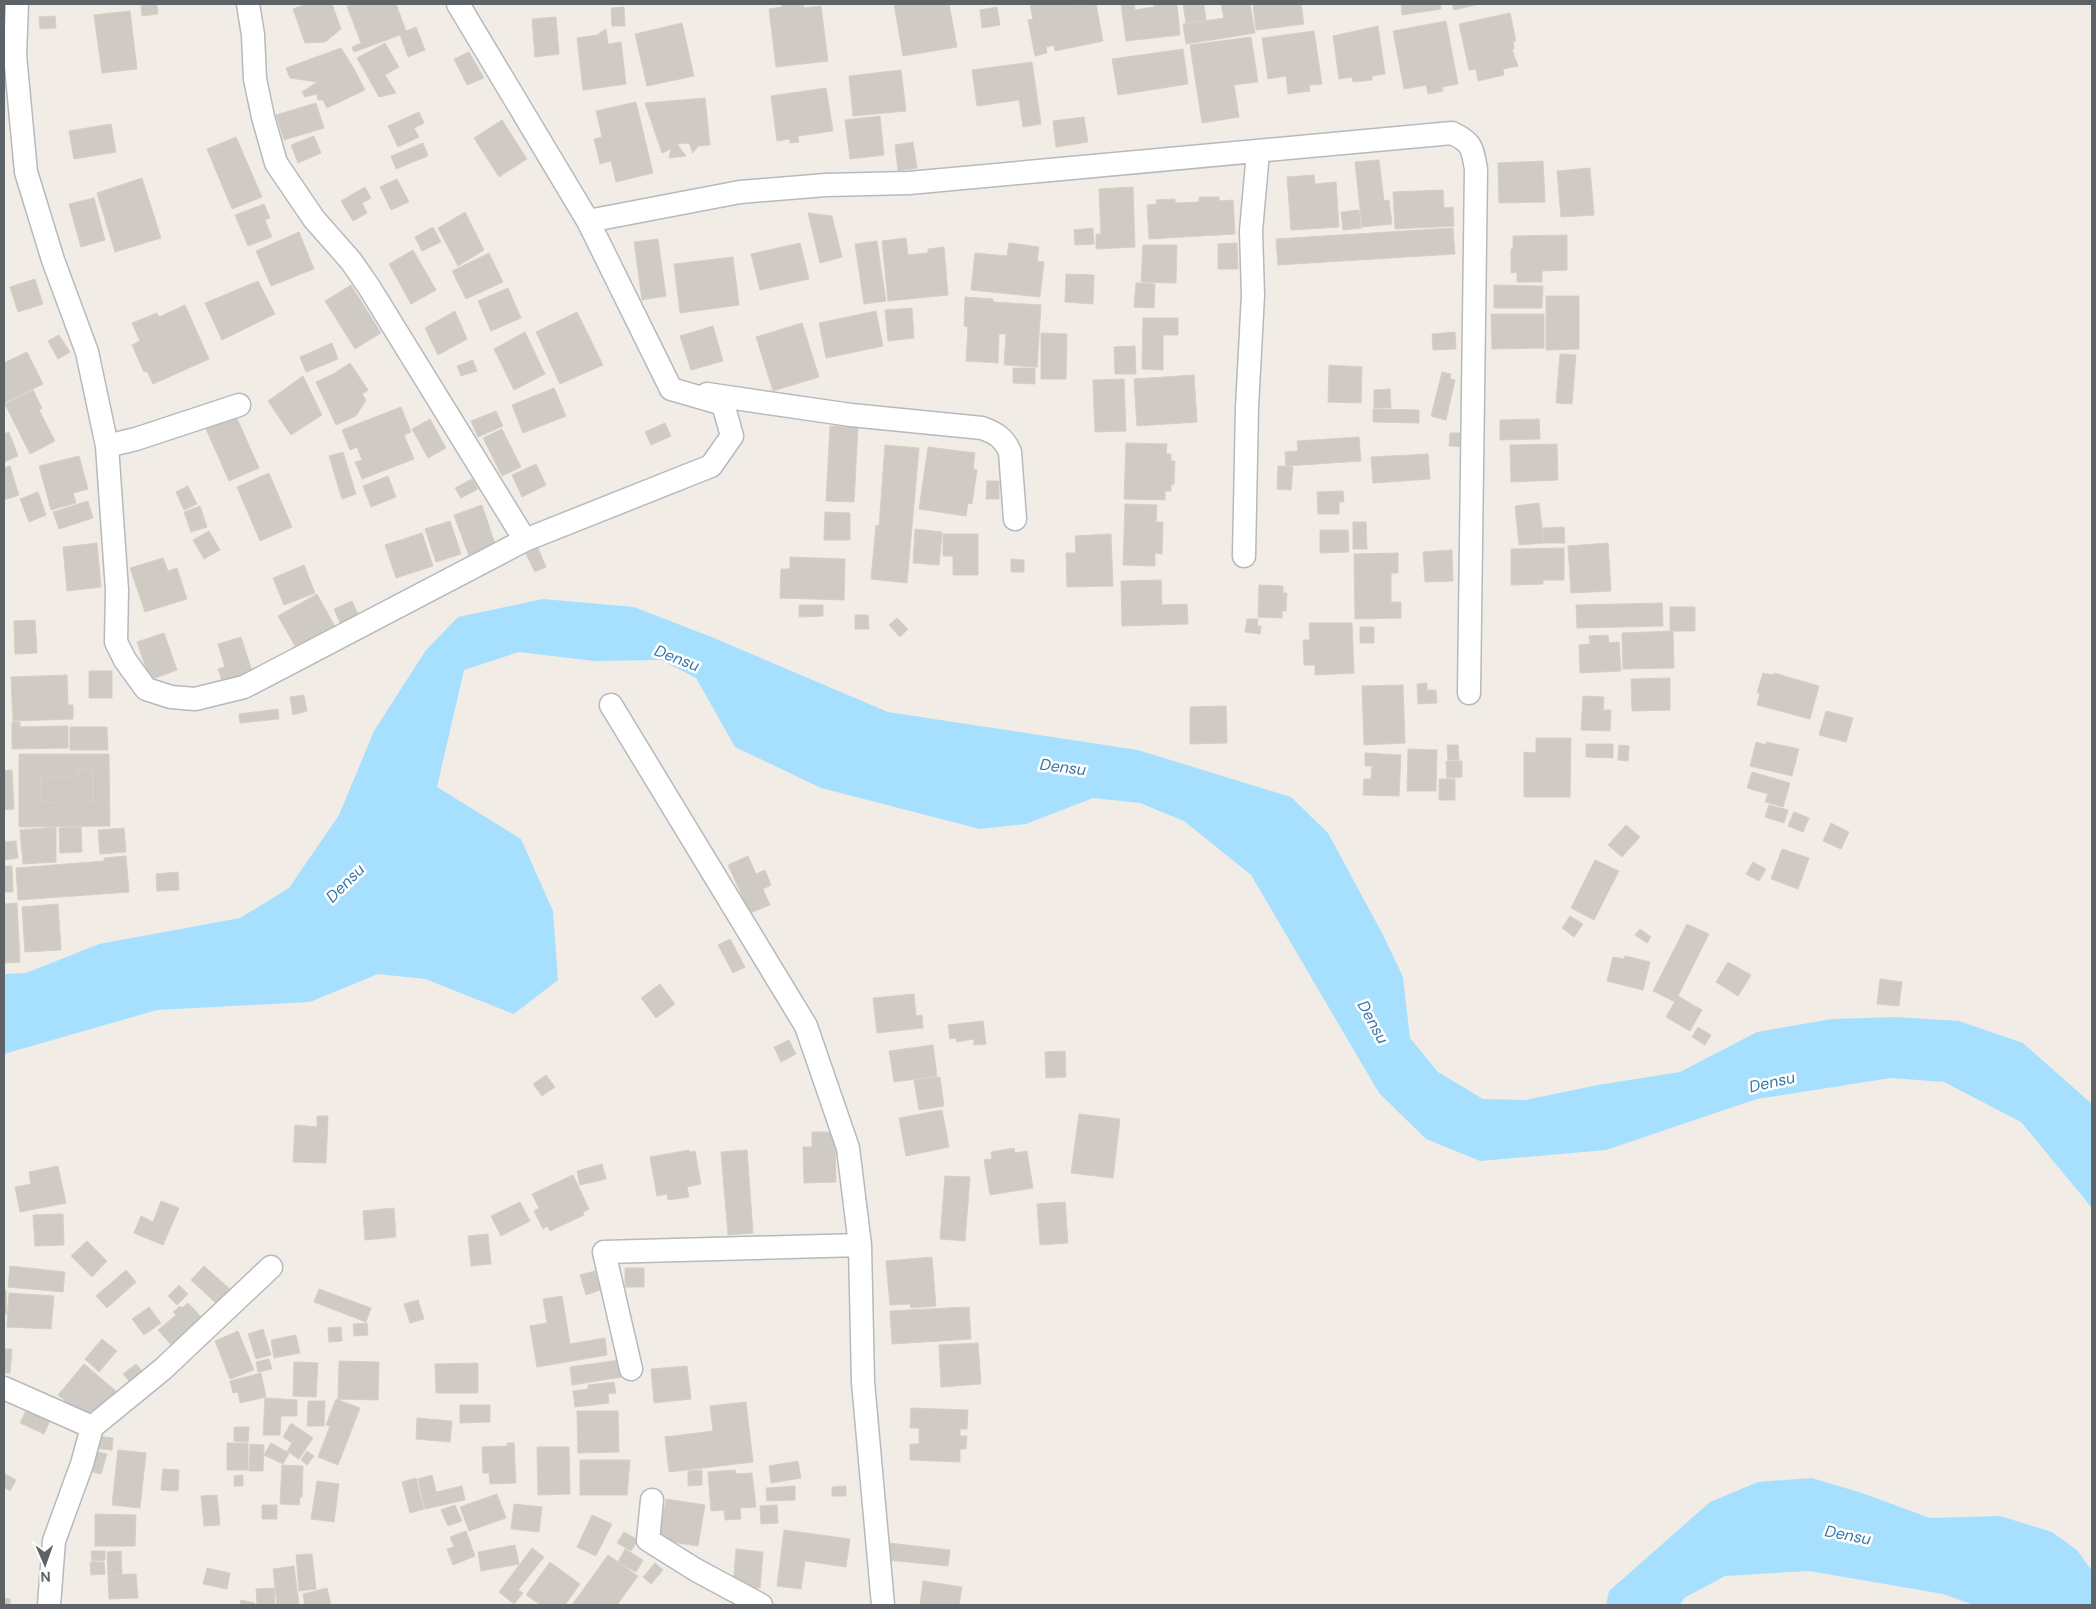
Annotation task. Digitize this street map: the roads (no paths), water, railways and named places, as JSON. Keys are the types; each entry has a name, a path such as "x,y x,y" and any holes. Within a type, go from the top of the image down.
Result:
{"street":[{"path":"17,4 15,55 26,172 54,260 87,352 106,446 117,590 116,642 125,660 146,689 171,697 195,699 244,688 524,540 711,466 732,436 723,404 671,389 588,221 458,4"},
{"path":"248,4 253,35 255,79 276,163 314,219 351,261 369,287 524,540"},
{"path":"588,221 740,192 826,185 909,183 1452,133 1466,140 1471,145 1476,179 1469,694"},
{"path":"1244,556 1247,407 1253,295 1251,231 1258,152"},
{"path":"671,389 851,415 982,428 992,432 1006,442 1010,452 1015,519"},
{"path":"106,446 238,405"},
{"path":"611,706 806,1026 848,1148 860,1245 863,1382 883,1605"},
{"path":"630,1369 604,1252 860,1245"},
{"path":"49,1605 54,1540 82,1464 92,1427 162,1369 271,1266"},
{"path":"4,1388 92,1427"},
{"path":"652,1500 648,1540 696,1570 761,1605"}],"water":[{"name":"Densu","path":"543,599 634,607 714,638 888,712 1138,750 1291,797 1328,833 1383,935 1403,977 1410,1038 1438,1072 1483,1099 1525,1100 1598,1085 1680,1072 1757,1032 1832,1019 1896,1017 1959,1021 2023,1043 2092,1104 2092,1208 2021,1122 1944,1082 1891,1078 1757,1099 1606,1150 1480,1161 1426,1139 1379,1093 1251,875 1184,821 1140,803 1093,798 1026,824 980,829 821,788 735,747 696,678 661,660 594,661 519,652 464,670 437,787 521,839 553,911 558,980 514,1014 425,979 378,974 310,1002 157,1010 4,1054 4,974 26,973 99,944 240,918 289,888 339,815 374,731 426,650 458,617"},
{"name":"Densu","path":"1812,1478 1862,1493 1930,1518 2000,1516 2052,1532 2077,1550 2092,1571 2092,1605 1974,1605 1943,1594 1809,1571 1725,1576 1684,1598 1680,1605 1606,1605 1609,1591 1710,1502 1758,1482"}]}
